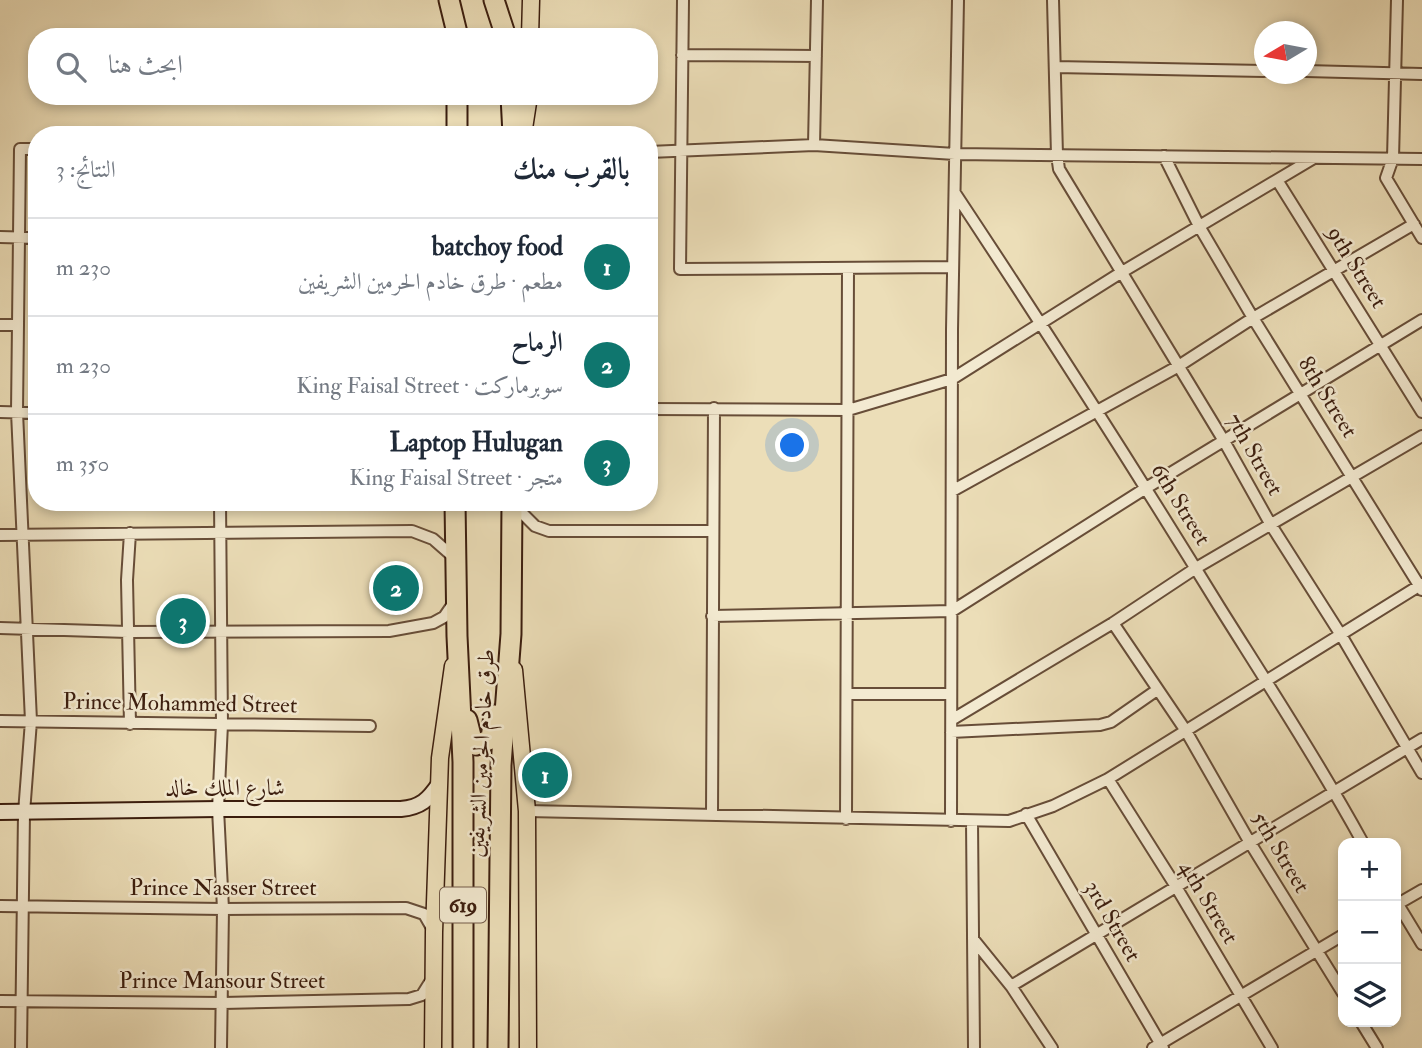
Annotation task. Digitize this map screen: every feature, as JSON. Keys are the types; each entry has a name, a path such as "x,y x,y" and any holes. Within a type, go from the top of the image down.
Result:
{"highway":[{"path":"449,0 456,28"},
{"path":"494,0 503,28"},
{"path":"457,105 457,126"},
{"path":"511,105 513,126"},
{"name":"طرق خادم الحرمين الشريفين","path":"455,511 457,636 463,762 463,1048"},
{"path":"459,678 466,697 467,724 476,745 491,739 498,686 499,511"},
{"name":"طرق خادم الحرمين الشريفين","path":"498,1048 501,765 511,634 512,511"}],"main road":[{"path":"530,28 531,0"},
{"path":"524,126 528,105"},
{"path":"511,634 527,811 528,1048"},
{"path":"433,1048 440,758 457,636"}],"street":[{"path":"683,0 680,269 953,267"},
{"path":"814,145 817,0"},
{"path":"951,821 952,379 958,0"},
{"path":"1053,0 1057,155"},
{"path":"1397,0 1393,158 1386,178 1422,238"},
{"path":"682,55 816,56"},
{"path":"1055,66 1254,71"},
{"path":"1317,71 1422,74"},
{"path":"658,152 814,145 955,154 1422,159"},
{"path":"21,1048 24,813 31,721 17,412 20,149 28,149"},
{"name":"7th Street","path":"1057,155 1059,169 1422,773"},
{"name":"8th Street","path":"1164,156 1199,226 1253,318 1421,587"},
{"path":"658,409 848,410 952,379 1122,271 1314,158"},
{"name":"9th Street","path":"1277,180 1422,412"},
{"name":"6th Street","path":"954,192 1146,488 1334,790 1360,838"},
{"path":"952,491 1177,367 1253,318 1414,224"},
{"path":"0,237 28,238"},
{"path":"846,819 848,268"},
{"path":"712,616 952,611 1146,488 1422,320"},
{"path":"0,325 18,325"},
{"path":"712,815 714,408"},
{"path":"0,412 28,413"},
{"path":"953,719 1113,623 1196,568 1422,436"},
{"path":"220,511 222,724 218,809 223,909 221,1048"},
{"path":"520,511 535,526 549,531 713,531"},
{"path":"0,535 412,531 433,539 457,561"},
{"path":"130,533 127,580 130,724"},
{"path":"527,811 1009,821 1054,806 1108,779 1421,587"},
{"path":"0,628 221,633 389,631 413,628 444,618 457,597"},
{"name":"5th Street","path":"1113,623 1186,731 1249,841 1338,985"},
{"path":"951,732 1101,726 1157,690"},
{"path":"847,694 951,694"},
{"name":"Prince Mohammed Street","path":"0,721 365,726"},
{"path":"1011,986 1422,738"},
{"name":"4th Street","path":"1108,779 1272,1048"},
{"name":"شارع الملك خالد","path":"0,812 401,809 423,804 439,784"},
{"name":"3rd Street","path":"1026,814 1158,1047"},
{"path":"972,821 974,1048"},
{"path":"1401,901 1422,890"},
{"name":"Prince Nasser Street","path":"0,906 406,908 424,914 434,932"},
{"path":"1401,912 1422,944"},
{"path":"1158,1047 1338,937"},
{"path":"973,939 1011,986 1052,1048"},
{"name":"Prince Mansour Street","path":"0,1001 223,1003 410,999 425,992 433,976"},
{"path":"1364,1027 1377,1048"}],"place":[{"name":"الرماح","path":"396,588"},
{"name":"Laptop Hulugan","path":"183,621"},
{"name":"batchoy food","path":"545,775"}]}
